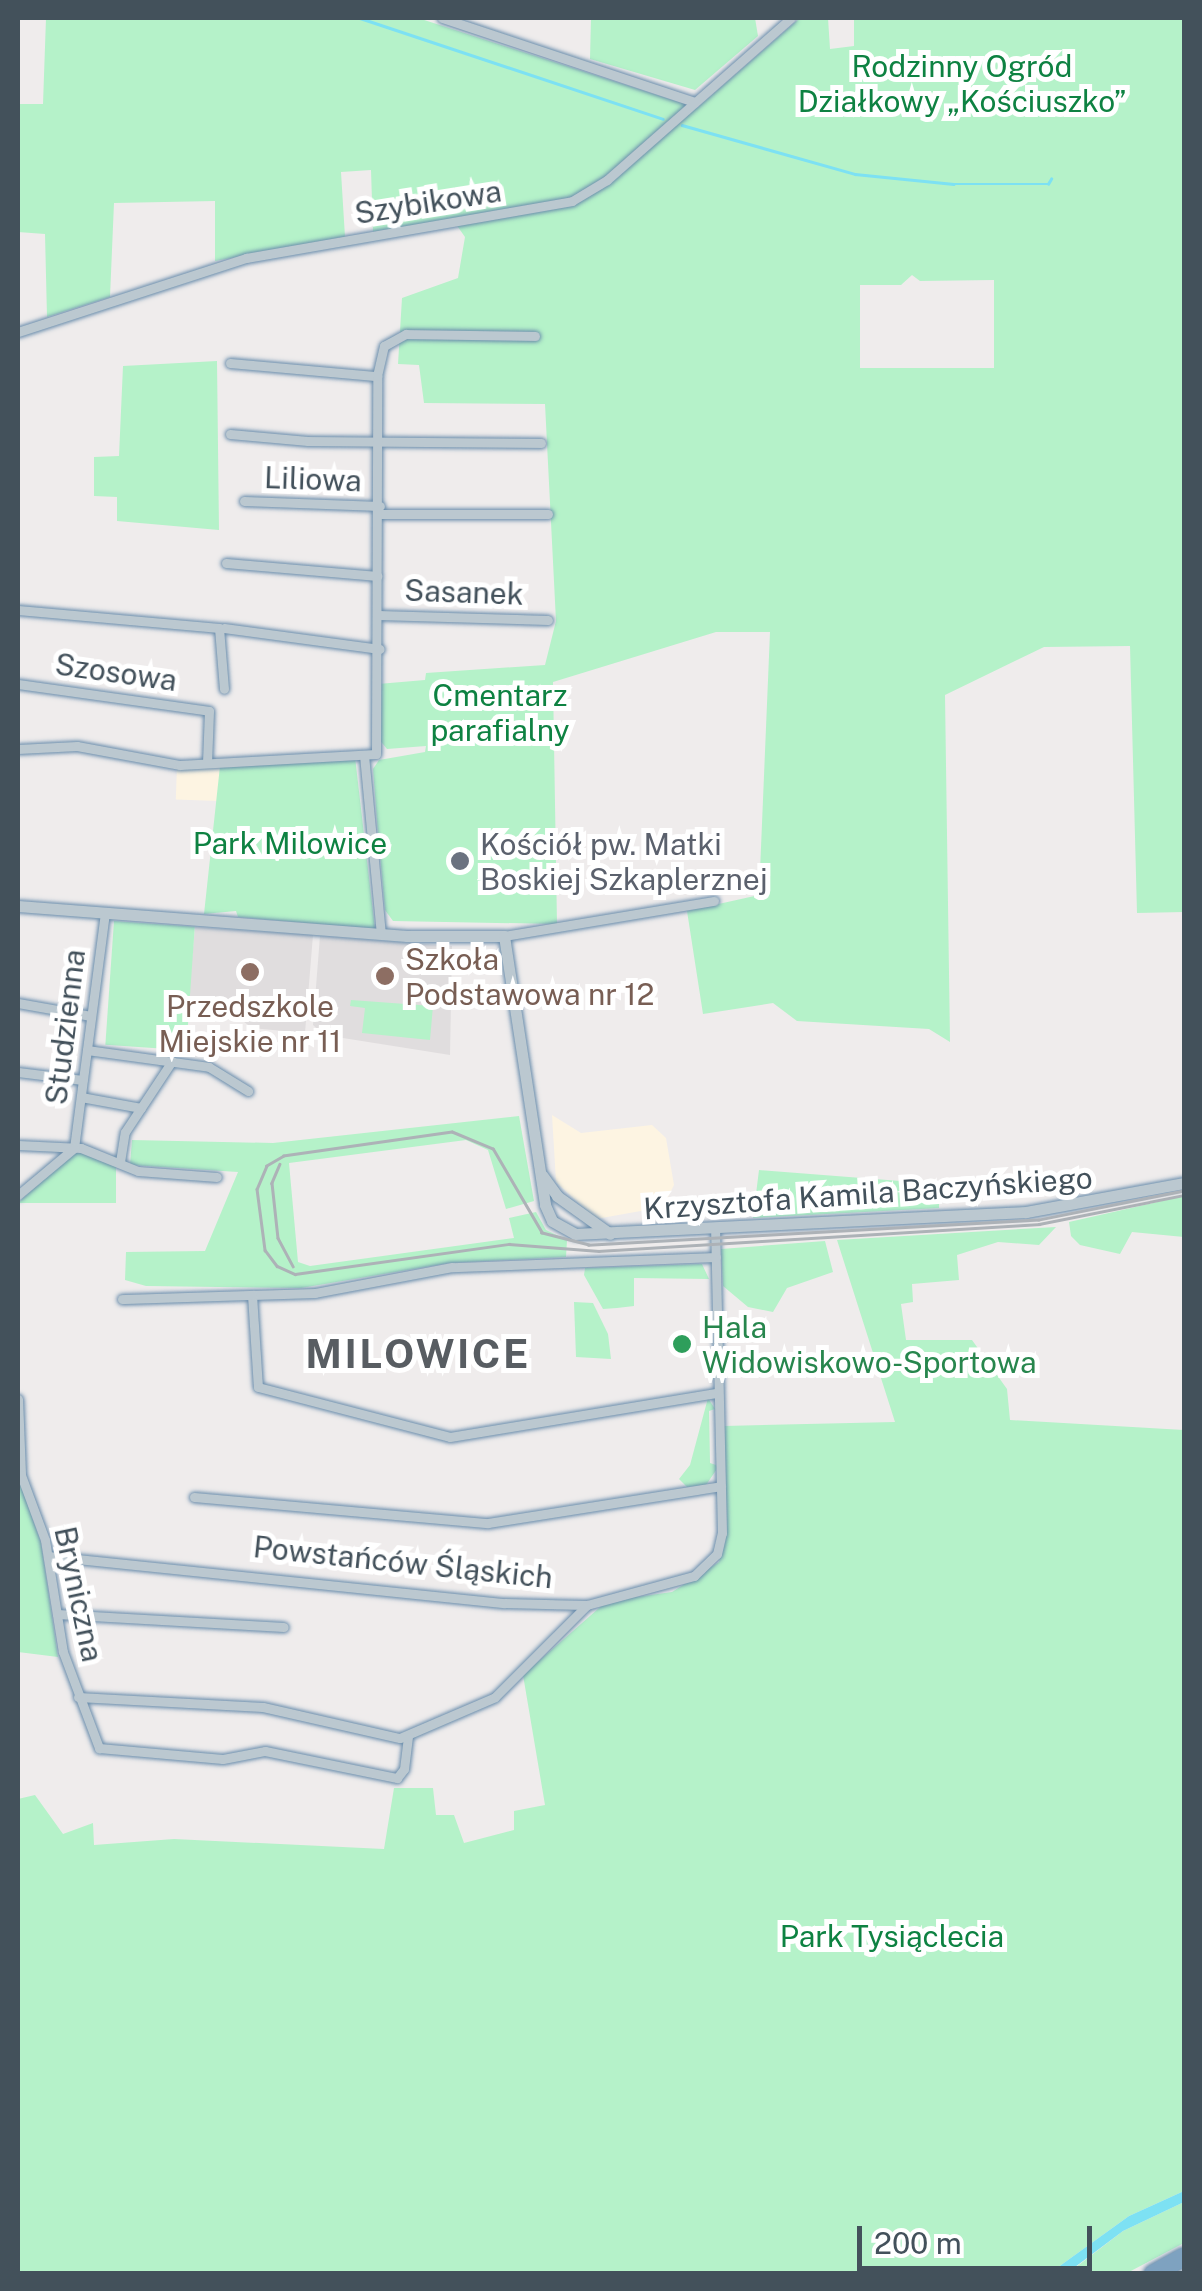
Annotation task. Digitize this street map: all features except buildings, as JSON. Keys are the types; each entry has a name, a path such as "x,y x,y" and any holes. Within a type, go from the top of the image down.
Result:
{"highway":[{"path":"1153,2274 1184,2257"}],"street":[{"path":"442,18 694,102"},
{"name":"Szybikowa","path":"18,332 246,258 572,202 607,180 791,18"},
{"path":"18,749 77,746 166,764 376,754 380,648 378,376 384,346 406,334 535,336"},
{"path":"230,363 378,376"},
{"path":"230,434 380,442 541,443"},
{"name":"Liliowa","path":"244,501 380,510 548,514"},
{"path":"226,563 377,576"},
{"path":"18,610 222,628 380,648"},
{"name":"Sasanek","path":"378,614 548,620"},
{"path":"222,628 224,689"},
{"name":"Szosowa","path":"18,684 209,710 207,763"},
{"path":"364,756 380,934"},
{"path":"18,906 380,934 504,936 714,901"},
{"name":"Studzienna","path":"74,1148 105,912"},
{"name":"Krzysztofa Kamila Baczyńskiego","path":"504,936 544,1205 562,1230 614,1236 1026,1212 1184,1183"},
{"path":"18,1003 92,1016"},
{"path":"87,1050 216,1069 248,1091"},
{"path":"120,1162 124,1132 172,1061"},
{"path":"18,1072 83,1080"},
{"path":"81,1097 141,1108"},
{"path":"18,1145 74,1148 138,1171 216,1177"},
{"path":"18,1195 74,1148"},
{"name":"Krzysztofa Kamila Baczyńskiego","path":"540,1171 558,1196 614,1236"},
{"name":"Powstańców Śląskich","path":"48,1556 178,1564 504,1603 587,1605 704,1570 720,1544 714,1232"},
{"name":"Krzysztofa Kamila Baczyńskiego","path":"122,1299 315,1293 464,1266 716,1257"},
{"path":"252,1295 258,1387 450,1437 716,1392"},
{"name":"Bryniczna","path":"18,1398 18,1450 48,1556 78,1697 100,1748 247,1756 265,1751 396,1778 404,1769 408,1737"},
{"path":"194,1496 488,1523 721,1486"},
{"path":"78,1697 263,1707 408,1737 495,1697 587,1605"},
{"path":"58,1614 284,1627"}],"shaded area":[{"path":"177,764 220,766 219,801 176,799"},
{"name":"Przedszkole Miejskie nr 11","path":"195,927 313,935 305,1033 252,1028 235,1015 187,1010"},
{"name":"Szkoła Podstawowa nr 12","path":"320,936 452,946 450,1055 324,1035 313,1025"},
{"path":"552,1115 581,1133 652,1125 666,1138 674,1185 663,1207 596,1219 556,1182"}],"green space":[{"path":"46,18 418,18 697,108 800,18 828,18 830,49 854,46 854,18 1184,18 1184,912 1137,913 1130,646 1044,647 945,695 950,1042 929,1029 797,1021 773,1003 703,1014 687,911 759,895 770,632 716,632 553,682 557,924 393,921 385,910 380,855 385,851 379,847 373,769 379,760 425,752 426,746 387,749 378,738 378,684 425,680 426,673 545,665 556,621 545,404 424,403 419,365 398,364 402,298 458,278 465,237 453,220 373,232 371,170 341,172 345,237 215,261 215,201 114,203 110,297 47,317 45,234 18,232 18,104 43,104","holes":["912,275 920,281 994,280 994,368 860,368 860,285 901,285"]},
{"path":"591,18 755,18 758,36 695,90 590,59"},
{"path":"217,361 219,530 117,521 117,497 94,496 94,457 119,456 123,366"},
{"name":"Park Milowice","path":"355,757 375,929 238,917 236,911 204,914 220,766"},
{"path":"114,921 195,927 186,1050 105,1045"},
{"path":"351,1000 433,1006 430,1040 362,1033 365,1008 350,1006"},
{"path":"519,1116 534,1201 506,1209 488,1150 466,1140 289,1163 298,1262 310,1266 514,1238 509,1218 536,1212 546,1230 567,1240 566,1257 449,1263 301,1288 146,1286 125,1280 126,1252 205,1251 238,1172 130,1165 132,1140 273,1143"},
{"path":"77,1149 116,1164 116,1203 18,1203"},
{"path":"759,1170 939,1184 939,1208 753,1218"},
{"path":"1184,1196 1184,1237 1132,1232 1120,1254 1080,1245 1071,1236 1069,1222"},
{"name":"Park Tysiąclecia","path":"1056,1227 1039,1245 998,1242 957,1255 959,1280 912,1284 913,1302 901,1304 906,1340 972,1340 1007,1389 1010,1420 1184,1430 1184,2191 1129,2216 1050,2273 18,2274 18,1799 35,1795 63,1834 93,1823 94,1845 174,1839 384,1849 394,1788 433,1788 436,1815 454,1815 464,1843 514,1830 514,1811 545,1805 523,1675 607,1601 672,1592 719,1562 727,1533 724,1426 895,1422 837,1240"},
{"path":"825,1241 833,1272 787,1288 773,1312 748,1307 723,1286 721,1249"},
{"path":"702,1264 709,1279 634,1278 634,1306 617,1308 603,1309 584,1275 585,1268"},
{"path":"574,1302 593,1303 608,1334 611,1359 576,1357"},
{"path":"708,1398 715,1409 709,1411 710,1463 719,1466 706,1485 687,1487 679,1479 690,1465"},
{"path":"18,1477 41,1543 58,1657 18,1652"},
{"path":"1184,2202 1184,2243 1127,2273 1067,2274 1123,2231"}],"water":[{"path":"1184,2191 1184,2202 1123,2231 1067,2273 1050,2273 1129,2216"}],"waterway":[{"path":"360,18 663,119"},
{"path":"682,125 855,174 953,184 1048,184 1051,179"}],"tram line":[{"path":"1184,1191 1039,1220 589,1245 542,1233 493,1149 452,1132 284,1156 267,1166 257,1189 265,1250 277,1266 295,1274 509,1244 599,1251 1039,1224 1184,1195"},
{"path":"280,1164 272,1183 278,1238 293,1266"}],"place":[{"name":"Kościół pw. Matki Boskiej Szkaplerznej","path":"460,861"},
{"name":"Przedszkole Miejskie nr 11","path":"250,972"},
{"name":"Szkoła Podstawowa nr 12","path":"385,976"},
{"name":"Hala Widowiskowo-Sportowa","path":"682,1344"}],"district":[{"name":"MILOWICE","path":"418,1354"}],"park label":[{"name":"Rodzinny Ogród Działkowy „Kościuszko”","path":"962,83"},
{"name":"Cmentarz parafialny","path":"500,712"}]}
